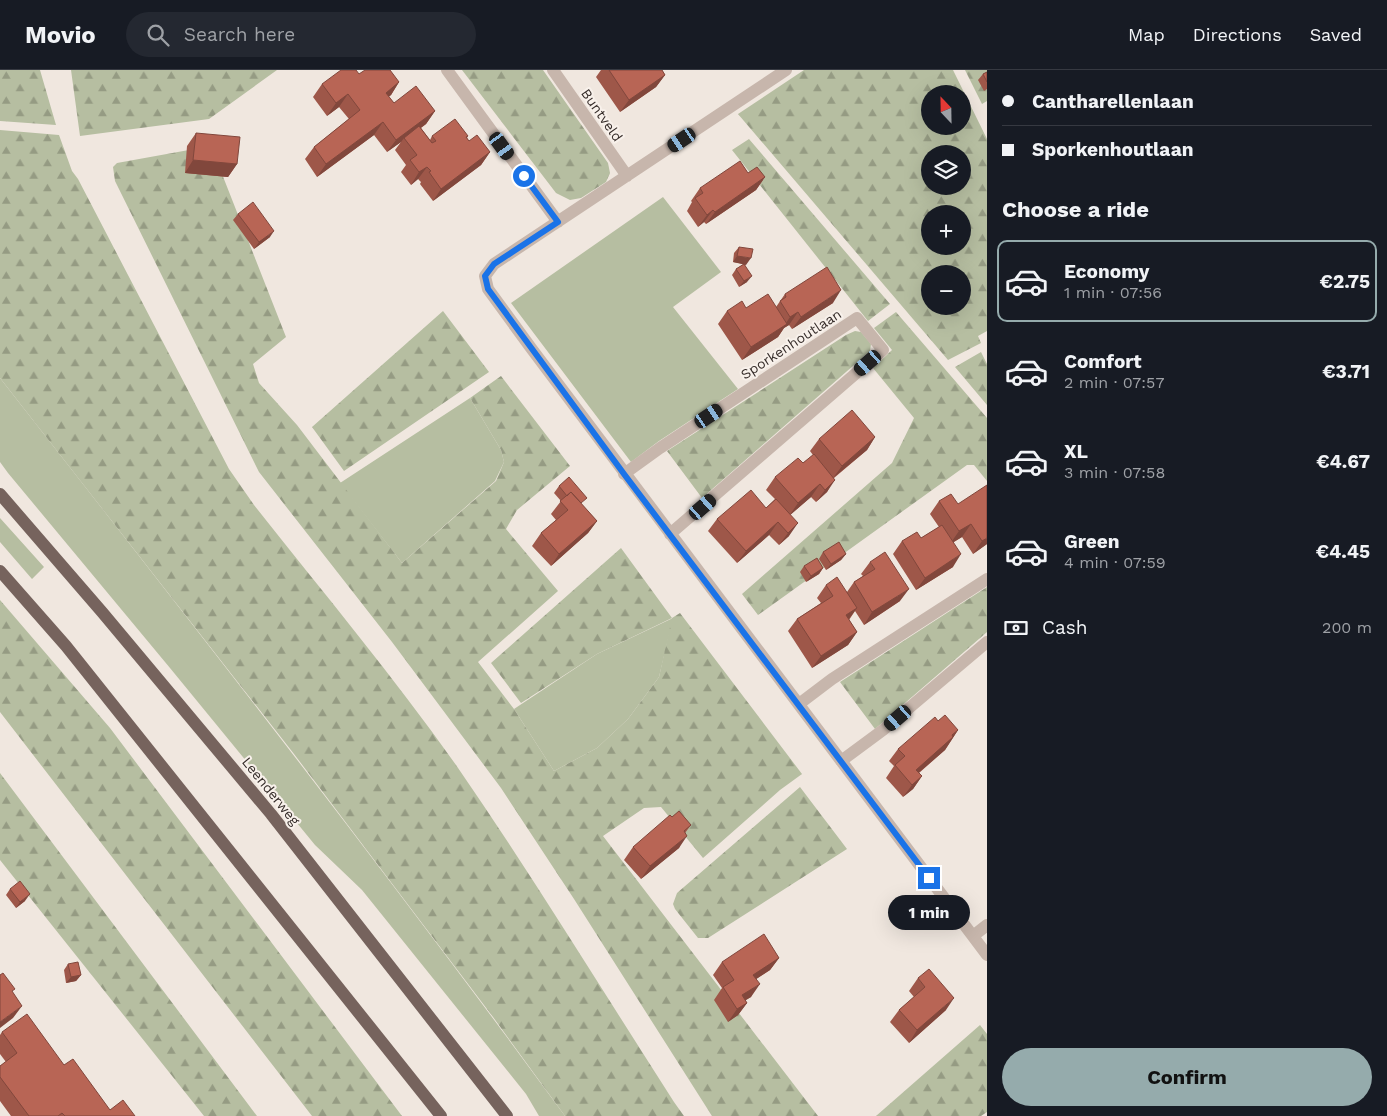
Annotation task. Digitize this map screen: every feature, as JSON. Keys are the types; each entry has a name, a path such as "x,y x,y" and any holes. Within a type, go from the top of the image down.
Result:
{"main road":[{"name":"Leenderweg","path":"0,494 102,612 271,814 507,1116"},
{"path":"0,571 66,646 441,1116"}],"street":[{"path":"447,70 558,222"},
{"name":"Buntveld","path":"553,70 627,176"},
{"path":"786,70 494,264 485,276 488,289 498,304 987,955"},
{"name":"Sporkenhoutlaan","path":"624,474 660,448 857,318 883,350 670,534"},
{"path":"799,704 832,679 987,579"},
{"path":"841,761 883,730 987,642"},
{"path":"973,936 987,925"}],"green space":[{"path":"0,70 40,70 56,125 0,121"},
{"path":"71,70 277,70 209,119 80,136"},
{"path":"462,70 543,70 608,163 610,173 606,182 581,198 570,200 556,193"},
{"path":"804,70 953,70 960,85 921,85 921,135 971,135 971,107 987,139 987,331 978,336 981,343 948,360 738,114"},
{"path":"965,70 987,70 987,101 982,104"},
{"path":"0,130 59,135 72,171 78,179 229,469 254,505 382,666 456,765 539,890 684,1116 565,1116 493,1017 294,754 0,378"},
{"path":"749,139 890,304 868,321 732,150"},
{"path":"211,146 286,337 253,364 259,383 297,425 402,563 496,481 504,462 501,450 470,398 501,376 570,466 517,510 506,529 558,591 478,662 514,709 554,771 597,748 628,719 659,677 672,618 680,613 802,774 780,790 703,858 661,807 644,808 603,836 818,1116 712,1116 501,788 392,642 259,472 115,181 113,167 117,163"},
{"path":"663,197 721,272 673,307 738,389 659,441 631,462 511,303"},
{"path":"443,311 489,372 344,471 312,427"},
{"path":"896,312 987,418 987,481 974,465 967,465 758,615 742,594 892,463 914,418 873,368 892,350 874,328"},
{"path":"855,331 861,332 871,344 870,351 702,498 667,451"},
{"path":"981,352 987,364 987,405 955,367"},
{"path":"0,378 356,837 565,1116 539,1116 526,1094 362,890 315,845 8,473 0,462"},
{"path":"470,398 501,450 504,462 495,481 402,563 340,483"},
{"path":"0,518 44,567 32,579 0,542"},
{"path":"621,548 672,618 597,654 521,703 491,663"},
{"path":"987,587 987,632 875,729 840,682"},
{"path":"0,600 110,728 402,1116 312,1116 0,712"},
{"path":"673,618 659,677 628,719 597,748 554,771 514,709 597,654"},
{"path":"0,773 257,1116 204,1116 0,860"},
{"path":"800,787 847,849 708,938 698,938 675,909 673,904 677,893"},
{"path":"980,1025 987,1034 987,1112 981,1116 876,1116"}],"building":[{"path":"341,70 356,70 359,74 365,70 390,70 399,82 386,93 394,103 416,86 435,111 396,140 383,122 326,164 314,147 360,110 348,94 336,103 322,84"},
{"path":"609,70 662,70 665,75 629,100"},
{"path":"987,72 987,82 983,74"},
{"path":"455,119 468,136 466,137 469,141 477,135 490,152 441,189 427,167 419,172 410,160 417,155 404,138 419,126 432,143 436,141 432,136"},
{"path":"196,133 240,137 237,164 193,160"},
{"path":"740,161 748,173 757,167 765,177 715,212 713,210 707,215 695,198 703,193 700,188"},
{"path":"253,202 274,231 259,242 238,214"},
{"path":"739,247 753,249 751,258 737,256"},
{"path":"744,264 752,276 744,281 736,269"},
{"path":"827,267 841,290 801,317 798,312 790,317 780,301 786,297 785,294"},
{"path":"768,294 787,324 751,347 727,311 742,301 746,308"},
{"path":"852,410 875,437 842,466 819,439"},
{"path":"814,454 835,480 825,490 820,484 798,503 775,477 798,458 803,463"},
{"path":"569,477 587,498 581,503 571,492 567,496 559,486"},
{"path":"987,485 987,538 982,541 971,524 959,531 939,501 951,494 958,504"},
{"path":"751,490 766,508 776,499 798,523 788,533 778,522 746,551 717,519"},
{"path":"571,492 597,521 559,554 541,533 568,510 560,501"},
{"path":"942,525 961,554 925,578 902,541 917,532 921,538"},
{"path":"839,542 846,554 831,564 823,552"},
{"path":"885,552 909,589 872,612 854,582 875,569 870,562"},
{"path":"817,558 823,568 811,576 804,566"},
{"path":"837,577 857,608 846,615 857,632 821,656 797,619 833,596 826,585"},
{"path":"945,715 958,730 952,735 953,737 916,770 922,776 912,785 895,765 905,756 898,749 935,717 938,721"},
{"path":"679,811 691,825 684,831 687,836 650,866 633,847 670,815 672,817"},
{"path":"20,881 30,894 20,902 10,889"},
{"path":"764,934 779,958 753,975 760,984 742,995 747,1003 737,1009 723,987 734,980 722,962"},
{"path":"78,962 81,975 71,977 68,964"},
{"path":"929,969 954,998 917,1030 899,1010 925,987 918,978"},
{"path":"3,973 15,989 12,991 22,1006 0,1022 0,975"},
{"path":"27,1014 64,1065 73,1059 110,1110 123,1100 135,1116 65,1116 62,1113 58,1116 29,1116 0,1077 0,1066 17,1053 2,1032"}],"route":[{"path":"524,176 558,222 494,264 485,276 488,289 624,474 929,878"}]}
